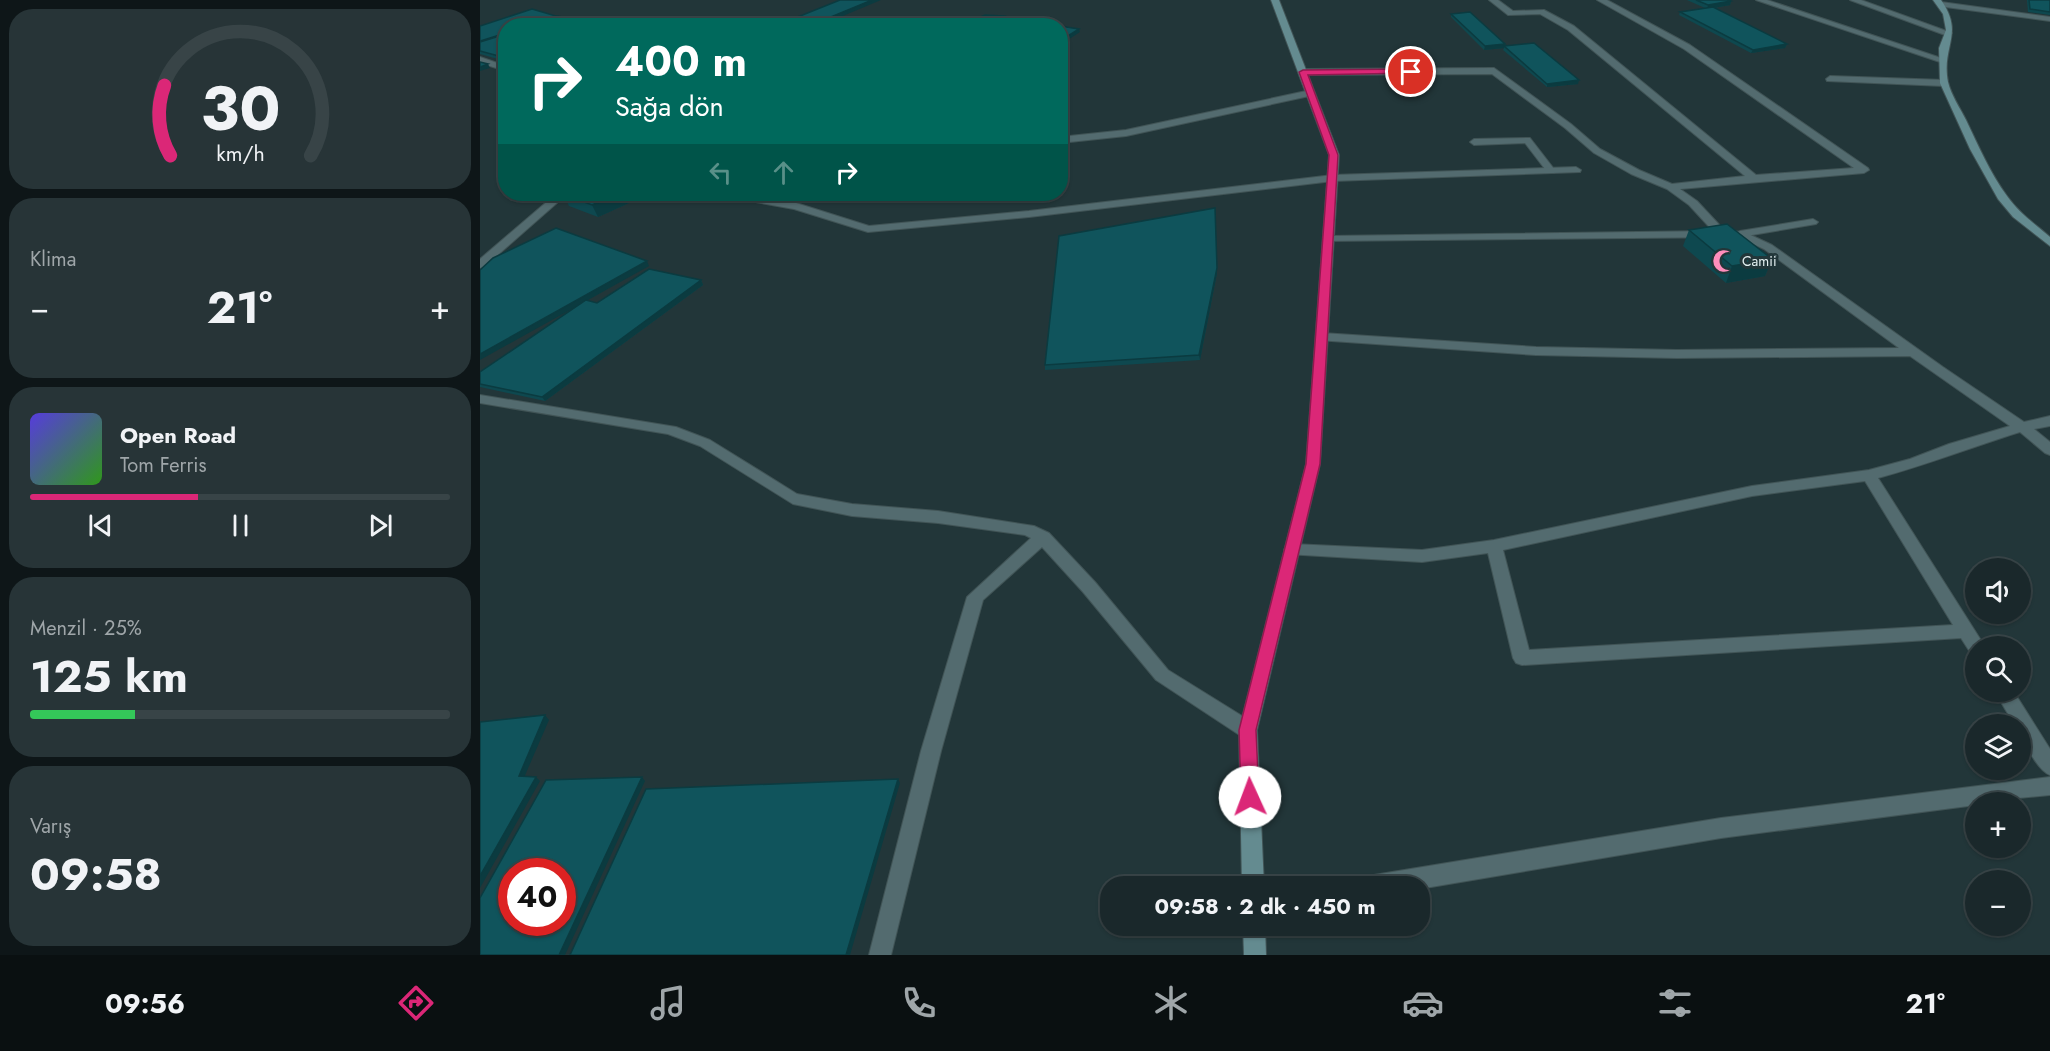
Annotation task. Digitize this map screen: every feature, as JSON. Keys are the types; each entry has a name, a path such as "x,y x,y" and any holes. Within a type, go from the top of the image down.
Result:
{"street":[{"path":"1252,876 1248,730 1313,464 1334,155 1275,0"},
{"path":"1493,0 1511,13 1541,12 1571,28 1753,178"},
{"path":"1601,0 1687,47 1864,170 1671,187"},
{"path":"1760,0 1942,60"},
{"path":"1854,0 1948,33"},
{"path":"1939,2 1947,14 1948,33 1942,60 1944,83 2002,197 2018,215 2050,242"},
{"path":"1939,2 2050,19"},
{"path":"480,60 498,66"},
{"path":"1303,72 1479,69 1494,71 1568,126 1596,151 1635,172 1671,187 1693,203 1721,233"},
{"path":"1830,79 1944,83"},
{"path":"1068,139 1126,133 1311,93"},
{"path":"766,201 796,206 868,230 1029,214 1333,178 1576,170"},
{"path":"480,265 554,201"},
{"path":"1328,239 1740,234 1768,247 1913,352 2022,427 2050,450"},
{"path":"1322,337 1536,351 1677,354 1913,352"},
{"path":"480,399 671,430 705,443 793,499 852,510 938,517 1028,530 1043,537 1089,587 1162,675 1248,730"},
{"path":"1292,550 1422,556 1494,546 1752,490 1869,475 1914,463 1954,447 2050,421"},
{"path":"1869,475 1969,636"},
{"path":"880,955 931,751 975,597 1043,537"},
{"path":"1494,546 1522,658 1965,639"},
{"path":"2010,702 2050,766"},
{"path":"1430,877 1721,828 2050,786"},
{"path":"1254,936 1255,955"}],"lane":[{"path":"1474,142 1527,140 1551,171"},
{"path":"1740,234 1813,222"}],"building":[{"path":"840,0 872,0 828,18 795,18"},
{"path":"1696,0 1729,0 1731,1 1708,5"},
{"path":"2029,0 2050,0 2050,12 2030,9"},
{"path":"1713,7 1787,44 1753,50 1680,12"},
{"path":"532,9 556,16 550,18 504,18"},
{"path":"1470,12 1505,44 1485,46 1451,14"},
{"path":"985,15 1004,16 1000,18 978,18"},
{"path":"498,20 498,35 480,41 480,26"},
{"path":"1068,27 1079,29 1068,36"},
{"path":"498,36 498,56 480,51 480,42"},
{"path":"1534,43 1579,80 1547,84 1504,46"},
{"path":"581,201 601,201 592,205"},
{"path":"1215,208 1217,268 1199,355 1045,365 1059,236"},
{"path":"1727,224 1772,259 1732,266 1689,230"},
{"path":"556,228 647,261 480,354 480,270 493,258"},
{"path":"649,269 701,280 542,397 480,384 480,372 586,300 597,303"},
{"path":"545,715 519,776 536,777 480,876 480,722"},
{"path":"642,777 576,919 576,858 502,858 546,780"},
{"path":"898,779 846,955 570,955 646,789"},
{"path":"498,866 498,936 568,936 559,955 480,955 480,898"}],"place":[{"name":"Camii","path":"1724,261"}],"route":[{"path":"1250,797 1248,730 1313,464 1334,155 1303,72 1411,72"}]}
